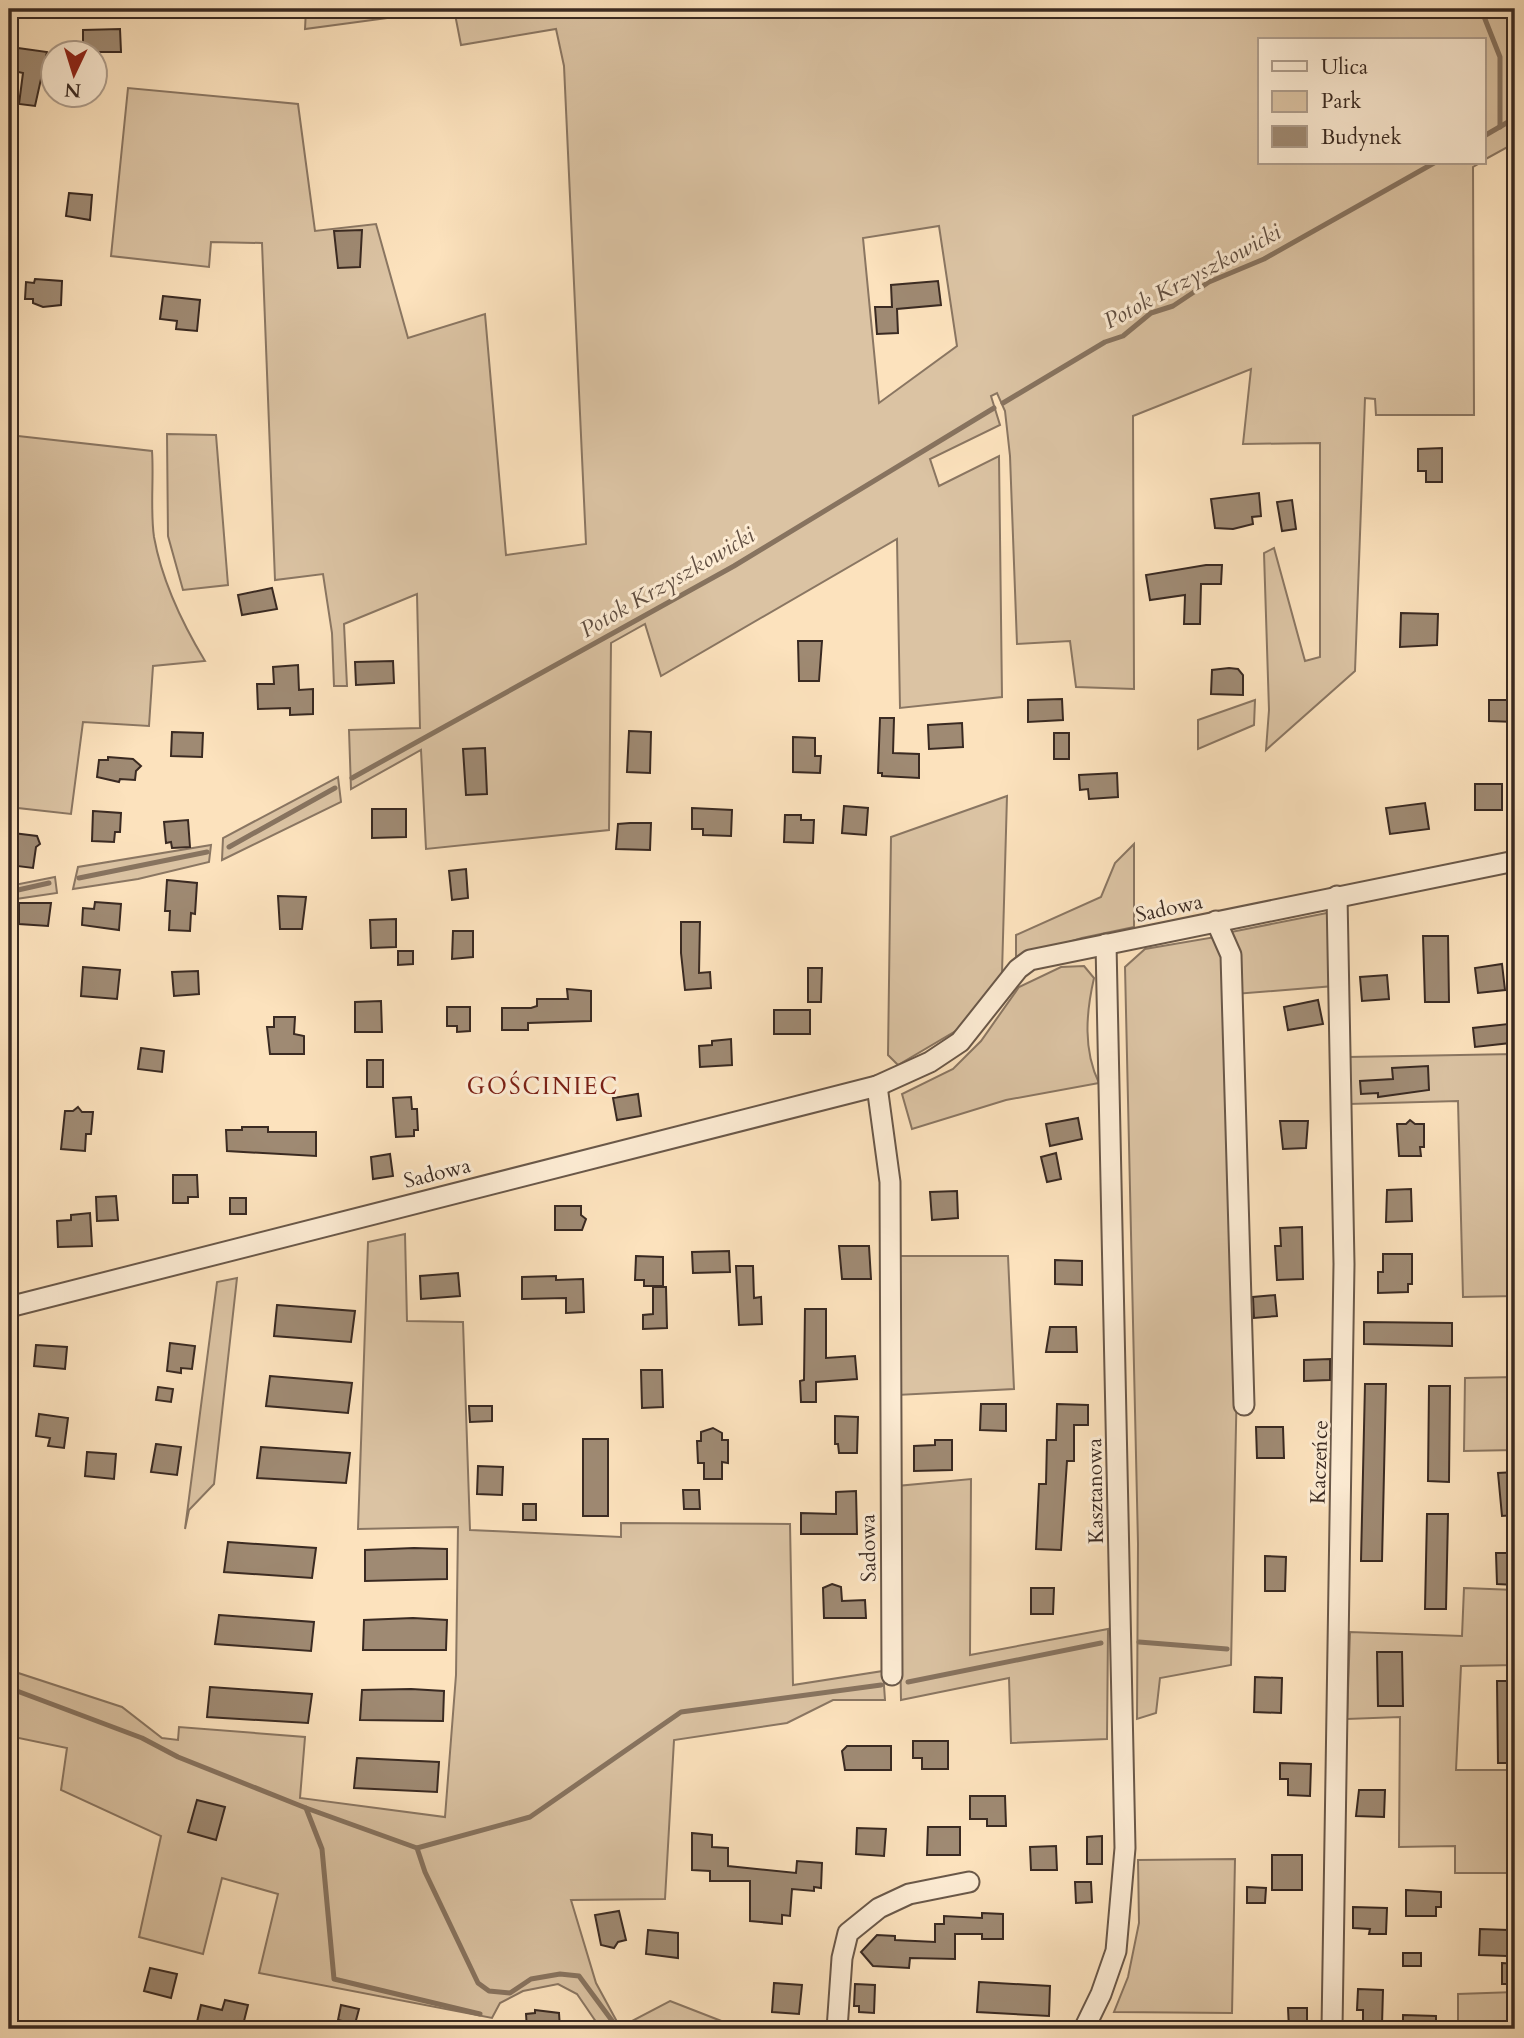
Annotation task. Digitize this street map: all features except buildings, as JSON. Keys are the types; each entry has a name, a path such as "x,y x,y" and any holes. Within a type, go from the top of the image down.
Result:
{"street":[{"name":"Sadowa","path":"9,1307 877,1086 930,1062 960,1042 1018,969 1031,960 1515,861"},
{"name":"Kaczeńce","path":"1332,2029 1344,1279 1337,896"},
{"path":"1216,921 1231,955 1244,1405"},
{"name":"Kasztanowa","path":"1084,2029 1116,1951 1125,1848 1105,944"},
{"name":"Sadowa","path":"877,1086 891,1182 892,1675"},
{"path":"837,2029 842,1958 848,1933 879,1908 909,1894 969,1882"}],"green space":[{"path":"306,9 454,9 305,29"},
{"path":"454,9 1515,9 1515,143 1486,159 1486,38 1258,38 1258,164 1478,164 1473,167 1474,415 1376,415 1375,399 1365,398 1355,671 1266,750 1269,710 1264,553 1274,548 1305,661 1320,657 1320,443 1243,444 1251,369 1133,416 1134,689 1076,687 1070,641 1017,644 1010,456 1005,411 997,393 991,396 1000,425 930,459 939,486 999,456 1002,697 900,708 897,539 661,676 645,624 611,643 609,830 426,849 421,750 351,789 349,730 420,728 417,594 344,624 347,686 334,686 332,633 323,574 275,580 262,243 211,242 209,267 111,256 128,88 298,104 315,231 376,224 408,338 485,314 506,555 586,544 564,66 556,29 461,45","holes":["939,226 957,346 879,403 863,238"]},
{"path":"167,434 216,435 228,585 183,590 168,536"},
{"path":"9,435 152,451 153,527 162,570 188,632 205,661 153,666 149,726 83,722 71,814 9,807"},
{"path":"1255,700 1254,725 1198,749 1198,720"},
{"path":"338,777 341,802 222,860 223,838"},
{"path":"1007,796 1002,973 959,1029 898,1065 888,1055 891,837"},
{"path":"1134,844 1134,927 1082,938 1016,958 1016,935 1101,897 1115,863"},
{"path":"211,845 209,862 138,879 73,889 78,867"},
{"path":"55,877 57,893 9,900 9,886"},
{"path":"1332,912 1334,986 1235,994 1231,932"},
{"path":"1215,937 1225,957 1237,1378 1231,1665 1160,1678 1156,1713 1137,1719 1138,1544 1125,967 1145,949"},
{"path":"1084,966 1094,978 1089,1005 1088,1045 1099,1083 1006,1100 912,1129 902,1094 953,1069 981,1041 1019,987 1061,967"},
{"path":"1515,1054 1515,1296 1463,1297 1458,1101 1349,1104 1348,1057"},
{"path":"405,1234 407,1321 463,1322 470,1530 621,1537 621,1523 790,1524 793,1685 883,1671 885,1700 833,1700 787,1723 674,1740 665,1899 571,1900 596,1983 621,2029 601,2029 577,1994 558,1984 523,1991 500,2003 492,2018 259,1973 278,1894 222,1878 203,1954 139,1937 161,1836 61,1790 67,1748 9,1736 9,1670 122,1707 162,1738 178,1740 179,1727 305,1737 300,1798 445,1817 456,1675 458,1527 358,1529 368,1242"},
{"path":"899,1256 1008,1256 1014,1389 897,1395"},
{"path":"237,1278 214,1484 189,1510 185,1529 217,1282"},
{"path":"1515,1377 1515,1450 1464,1451 1465,1378"},
{"path":"971,1479 970,1655 1108,1629 1107,1739 1011,1743 1009,1678 901,1700 897,1486"},
{"path":"1464,1588 1515,1590 1515,1665 1461,1666 1456,1770 1515,1770 1515,1873 1455,1873 1455,1846 1399,1847 1400,1717 1347,1719 1350,1632 1462,1636"},
{"path":"1235,1859 1232,2013 1114,2012 1128,1977 1139,1923 1138,1860"},
{"path":"1515,1992 1515,2029 1458,2029 1458,1994"},
{"path":"670,2001 742,2029 633,2029 628,2023"}],"waterway":[{"path":"1481,9 1500,57 1500,127"},
{"name":"Potok Krzyszkowicki","path":"1486,135 1515,118"},
{"name":"Potok Krzyszkowicki","path":"1003,403 1105,342 1123,336 1151,313 1173,306 1209,282 1264,259 1432,164"},
{"name":"Potok Krzyszkowicki","path":"352,778 734,566 994,408"},
{"path":"229,847 335,788"},
{"name":"Potok Krzyszkowicki","path":"79,878 207,852"},
{"name":"Potok Krzyszkowicki","path":"9,892 49,883"},
{"path":"1139,1642 1227,1649"},
{"path":"908,1682 1101,1643"},
{"path":"9,1688 142,1738 178,1757 306,1808 417,1848 530,1817 681,1712 881,1685"},
{"path":"306,1808 322,1849 334,1979 480,2014"},
{"path":"417,1848 425,1872 478,1983 489,1991 510,1993 531,1979 560,1974 579,1976 613,2022"}],"district":[{"name":"GOŚCINIEC","path":"543,1086"}]}
